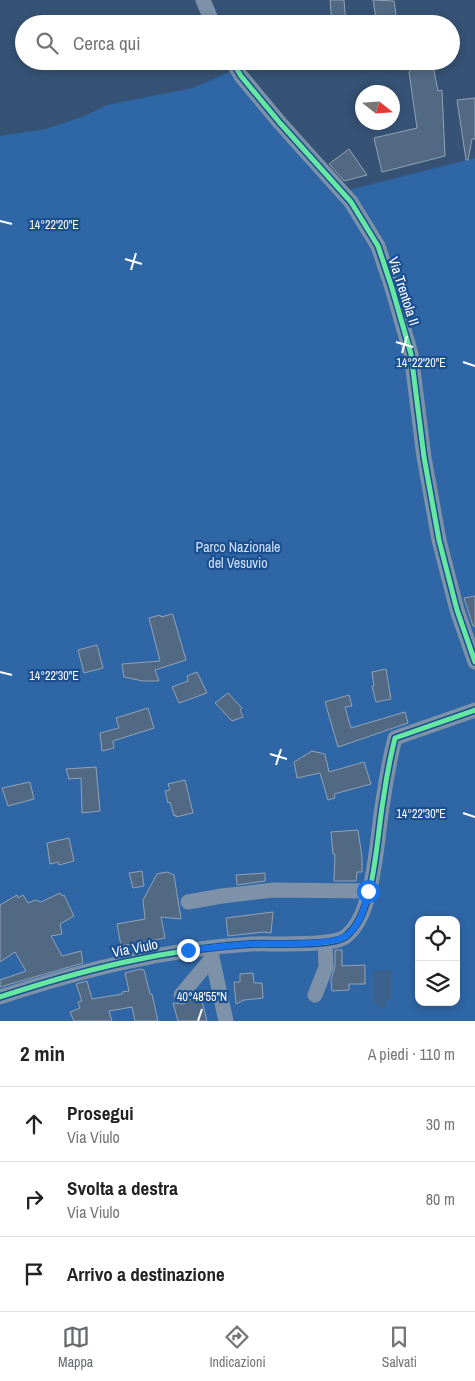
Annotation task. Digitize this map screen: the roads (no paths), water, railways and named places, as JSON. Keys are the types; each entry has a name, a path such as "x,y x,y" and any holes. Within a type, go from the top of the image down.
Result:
{"street":[{"path":"203,0 209,15"},
{"name":"Via Trentola II","path":"237,70 285,129 351,202 378,246 411,354 424,458 439,540 462,628 475,662"},
{"name":"Via Viulo","path":"0,997 49,981 120,962 188,950 211,953 250,944 325,942 344,938 354,928 363,913 395,738 475,710"},
{"path":"188,902 272,890 368,891"},
{"path":"315,995 326,967 325,942"},
{"path":"181,995 211,953"},
{"path":"211,953 226,1021"}],"park label":[{"name":"Parco Nazionale del Vesuvio","path":"238,556"}]}
